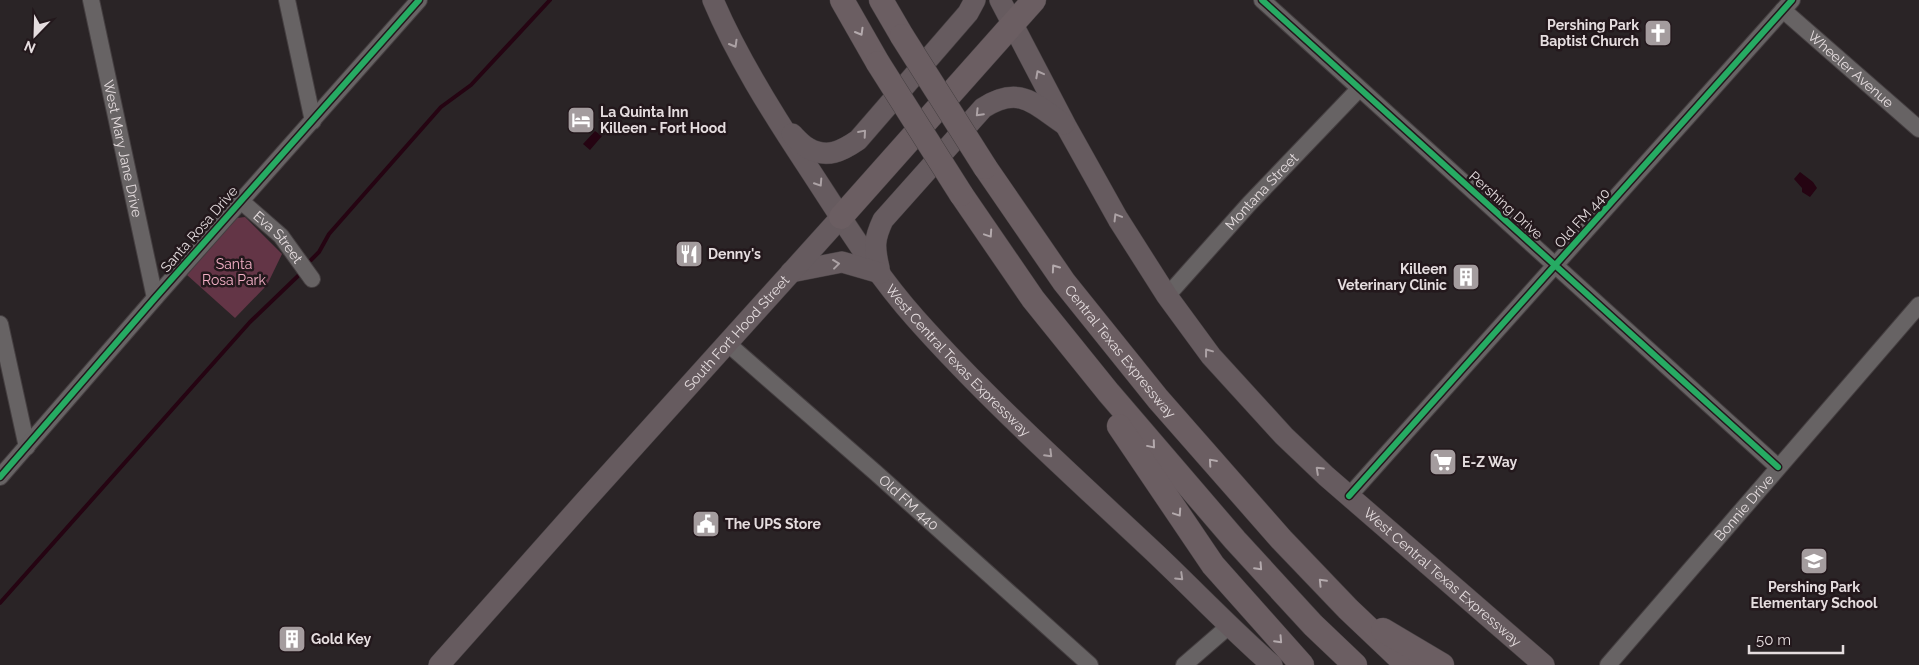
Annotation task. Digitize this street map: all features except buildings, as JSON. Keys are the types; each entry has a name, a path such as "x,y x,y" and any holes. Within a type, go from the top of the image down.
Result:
{"highway":[{"path":"842,0 878,63 961,194 1213,565 1302,665"},
{"name":"Central Texas Expressway","path":"881,0 985,167 1064,282 1116,347 1255,510 1348,609 1407,665"},
{"name":"South Fort Hood Street","path":"841,217 1034,0"},
{"path":"1033,299 1108,392 1206,508 1313,625 1355,665"},
{"path":"1348,609 1442,665"}],"main road":[{"name":"West Central Texas Expressway","path":"713,0 723,24 779,123 880,274 915,318 963,370 1078,483 1272,665"},
{"path":"779,123 808,148 825,153 841,151 858,140 968,13 975,0"},
{"name":"West Central Texas Expressway","path":"1000,0 1066,126 1118,219 1167,296 1211,356 1284,436 1349,496 1544,665"},
{"path":"791,272 842,262 880,274 875,250 876,235 883,220 983,108 998,99 1016,96 1034,104 1066,126"},
{"name":"South Fort Hood Street","path":"439,665 841,217"}],"street":[{"name":"West Mary Jane Drive","path":"91,0 155,298"},
{"path":"286,0 313,120"},
{"name":"Santa Rosa Drive","path":"0,477 240,201 419,0"},
{"name":"Pershing Drive","path":"1262,0 1778,468"},
{"name":"Wheeler Avenue","path":"1788,5 1919,129"},
{"name":"Old FM 440","path":"1349,496 1788,5"},
{"name":"Montana Street","path":"1167,296 1249,204 1358,89"},
{"name":"Eva Street","path":"240,201 281,236 312,279"},
{"name":"Bonnie Drive","path":"1608,665 1919,305"},
{"path":"0,324 2,343 27,447"},
{"name":"Old FM 440","path":"727,343 876,473 1090,665"},
{"path":"1184,665 1229,626"}],"green space":[{"name":"Santa Rosa Park","path":"245,217 282,254 267,285 235,318 187,275 237,218"}],"shaded area":[{"path":"595,131 602,136 590,150 583,144"},
{"path":"1800,172 1813,182 1817,188 1810,197 1802,192 1802,188 1794,179"}],"waterway":[{"path":"311,260 319,252 329,234 441,107 471,85 550,0"},
{"path":"0,603 250,322 299,275"}],"cycle path":[{"path":"0,477 155,298 419,0"},
{"path":"1262,0 1778,467"},
{"path":"1349,496 1792,0"}],"place":[{"name":"Pershing Park Baptist Church","path":"1658,33"},
{"name":"La Quinta Inn Killeen - Fort Hood","path":"581,120"},
{"name":"Denny's","path":"689,254"},
{"name":"Killeen Veterinary Clinic","path":"1466,277"},
{"name":"E-Z Way","path":"1443,462"},
{"name":"The UPS Store","path":"706,524"},
{"name":"Pershing Park Elementary School","path":"1814,561"},
{"name":"Gold Key","path":"292,639"}]}
